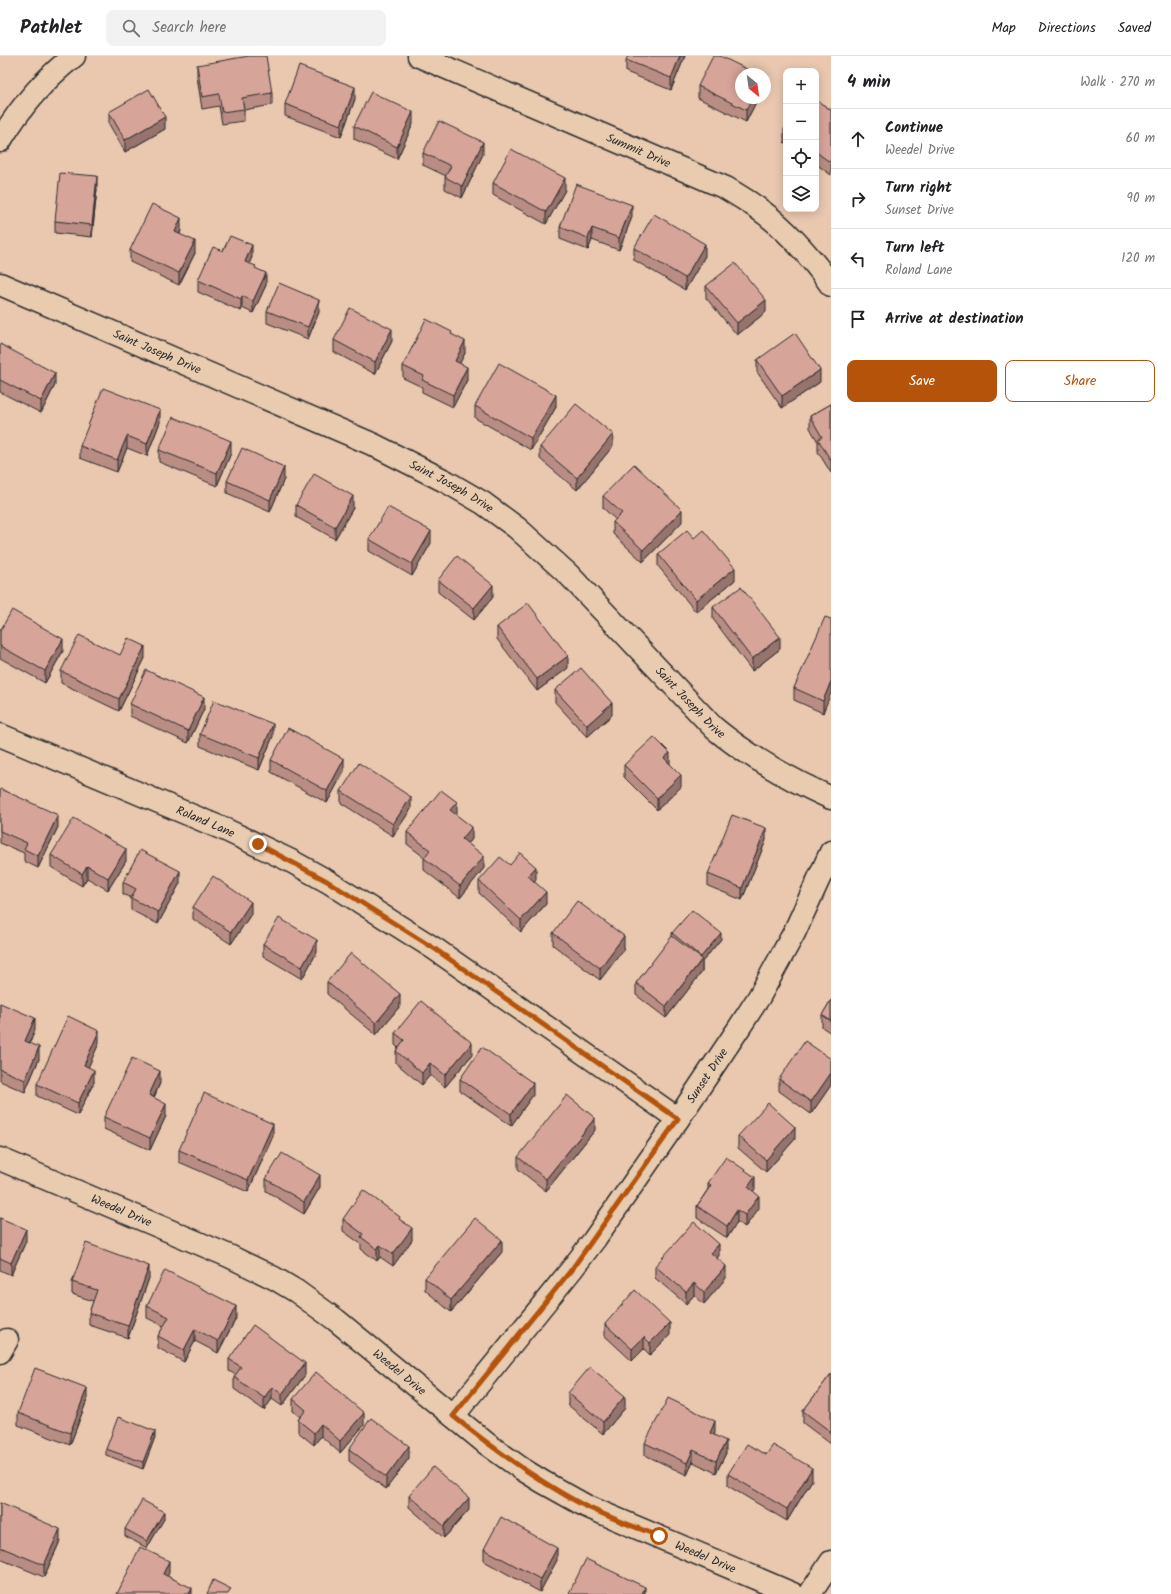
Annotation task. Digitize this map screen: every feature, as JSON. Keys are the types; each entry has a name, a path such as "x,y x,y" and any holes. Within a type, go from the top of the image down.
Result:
{"street":[{"path":"0,141 12,121 43,84 63,64 74,56"},
{"name":"Summit Drive","path":"419,56 726,188 756,207 777,224 796,242 831,285"},
{"name":"Saint Joseph Drive","path":"0,284 372,444 447,482 482,503 517,528 569,574 714,728 757,760 831,798"},
{"name":"Roland Lane","path":"0,735 233,833 289,860 327,881 435,949 678,1119"},
{"name":"Sunset Drive","path":"453,1416 576,1263 678,1119 759,997 794,933 831,852"},
{"name":"Weedel Drive","path":"0,1159 229,1256 274,1278 302,1295 336,1320 487,1444 522,1469 586,1506 793,1594"},
{"path":"810,1594 831,1562"}],"building":[{"path":"249,56 266,56 272,93 242,98 244,109 222,112 219,94 202,97 197,65"},
{"path":"628,56 680,56 671,78 626,60"},
{"path":"713,56 720,56 745,68 735,68 735,104 749,104 746,110 698,86"},
{"path":"299,66 355,87 341,125 285,104"},
{"path":"149,89 165,117 125,140 109,112"},
{"path":"371,92 413,112 397,147 354,126"},
{"path":"819,102 831,110 831,163 819,154"},
{"path":"439,121 483,142 462,186 445,177 451,166 423,153"},
{"path":"511,149 565,178 546,212 493,183"},
{"path":"60,173 97,176 92,225 55,221"},
{"path":"576,184 632,205 619,238 592,228 588,238 560,227"},
{"path":"152,204 181,218 175,232 195,241 179,273 130,250"},
{"path":"654,214 705,244 685,278 634,248"},
{"path":"230,236 252,245 245,262 256,266 255,268 266,273 253,301 242,296 241,299 198,280 213,247 223,251"},
{"path":"735,263 766,300 737,323 706,286"},
{"path":"279,283 319,300 308,327 267,311"},
{"path":"350,308 392,329 375,362 334,340"},
{"path":"426,319 452,332 451,334 465,341 455,361 467,367 453,395 422,380 424,376 403,366"},
{"path":"795,333 820,370 782,396 757,360"},
{"path":"0,344 55,373 41,401 0,380"},
{"path":"499,363 556,395 531,438 475,406"},
{"path":"103,388 160,410 147,444 127,436 117,460 80,446"},
{"path":"576,404 613,434 577,478 540,447"},
{"path":"831,404 831,461 818,439 822,437 810,416"},
{"path":"173,417 231,441 217,473 159,450"},
{"path":"242,448 284,467 270,500 227,481"},
{"path":"634,464 682,510 643,550 613,522 622,513 603,496"},
{"path":"314,474 353,496 335,527 296,505"},
{"path":"388,507 431,531 412,564 369,539"},
{"path":"687,530 694,538 703,530 735,568 696,600 658,554"},
{"path":"457,556 493,585 474,608 438,580"},
{"path":"741,587 780,637 752,659 713,607"},
{"path":"528,603 568,656 537,679 497,627"},
{"path":"12,610 63,639 45,671 0,646 0,631"},
{"path":"825,617 831,619 831,681 823,701 794,688"},
{"path":"79,635 120,655 128,638 145,646 119,699 61,671"},
{"path":"581,668 612,703 587,725 555,690"},
{"path":"146,670 204,697 188,731 130,704"},
{"path":"214,700 273,724 259,758 200,734"},
{"path":"288,728 344,759 327,791 271,760"},
{"path":"654,737 670,753 664,758 681,775 657,798 624,765"},
{"path":"359,763 411,797 393,824 341,791"},
{"path":"1,789 58,815 38,856 24,849 27,843 0,831"},
{"path":"441,790 457,802 450,810 472,827 462,839 484,856 460,886 424,858 430,850 407,832"},
{"path":"732,815 766,828 742,888 708,874"},
{"path":"74,818 126,849 108,878 87,866 82,874 51,855"},
{"path":"140,850 180,871 158,912 131,898 136,889 123,882"},
{"path":"520,853 536,867 528,876 546,892 521,920 479,881 500,857 510,865"},
{"path":"213,876 251,902 231,932 193,907"},
{"path":"577,901 624,936 600,968 553,933"},
{"path":"692,910 721,933 701,957 672,933"},
{"path":"279,918 317,940 302,967 263,944"},
{"path":"672,936 702,959 666,1006 636,983"},
{"path":"351,953 400,994 376,1023 327,982"},
{"path":"831,1000 831,1021 822,1015"},
{"path":"421,1001 472,1043 445,1075 430,1063 422,1073 396,1051 404,1040 395,1033"},
{"path":"0,1003 35,1018 25,1041 39,1047 25,1080 0,1069"},
{"path":"68,1016 99,1031 84,1065 94,1070 78,1103 37,1084"},
{"path":"805,1041 831,1059 831,1073 811,1102 779,1079"},
{"path":"482,1047 533,1083 511,1114 460,1079"},
{"path":"132,1058 160,1071 149,1095 166,1104 150,1138 104,1117"},
{"path":"204,1093 273,1124 248,1180 179,1150"},
{"path":"567,1095 595,1118 546,1179 518,1157"},
{"path":"768,1103 795,1127 766,1160 738,1136"},
{"path":"282,1153 320,1175 304,1202 266,1179"},
{"path":"726,1157 755,1177 748,1187 759,1196 745,1215 737,1210 727,1226 697,1206 711,1185 708,1183"},
{"path":"363,1190 400,1217 399,1219 412,1228 393,1254 380,1245 377,1249 361,1237 363,1234 343,1219"},
{"path":"0,1218 26,1229 11,1263 0,1258"},
{"path":"475,1218 502,1240 451,1300 425,1278"},
{"path":"694,1222 719,1244 711,1253 726,1266 704,1292 694,1283 686,1292 655,1266"},
{"path":"86,1243 149,1266 128,1326 89,1313 97,1290 72,1282"},
{"path":"165,1270 236,1306 218,1341 195,1329 184,1350 158,1336 169,1317 147,1306"},
{"path":"635,1290 670,1323 650,1343 644,1337 632,1349 605,1324"},
{"path":"253,1325 305,1363 282,1394 272,1387 264,1398 234,1377 241,1367 229,1359"},
{"path":"590,1367 625,1396 603,1422 568,1393"},
{"path":"35,1368 87,1388 70,1433 18,1413"},
{"path":"316,1372 364,1413 340,1441 321,1424 314,1433 298,1420 306,1410 293,1399"},
{"path":"831,1374 831,1432 803,1411"},
{"path":"668,1398 715,1421 710,1433 726,1441 716,1461 693,1450 687,1463 645,1443"},
{"path":"118,1417 155,1431 143,1462 106,1449"},
{"path":"371,1418 409,1446 386,1477 349,1449"},
{"path":"747,1444 766,1455 773,1445 812,1468 787,1509 728,1474"},
{"path":"433,1467 469,1498 444,1526 409,1495"},
{"path":"142,1500 164,1512 147,1541 125,1529"},
{"path":"0,1503 60,1529 44,1565 0,1547"},
{"path":"501,1517 557,1548 540,1579 484,1549"},
{"path":"140,1547 169,1561 163,1574 192,1588 189,1594 117,1594"},
{"path":"586,1559 645,1587 642,1594 569,1593"},
{"path":"213,1580 231,1589 228,1594 207,1594"}],"route":[{"path":"258,844 327,881 435,949 678,1119 594,1240 453,1416 487,1444 522,1469 566,1496 615,1519 659,1536"}]}
